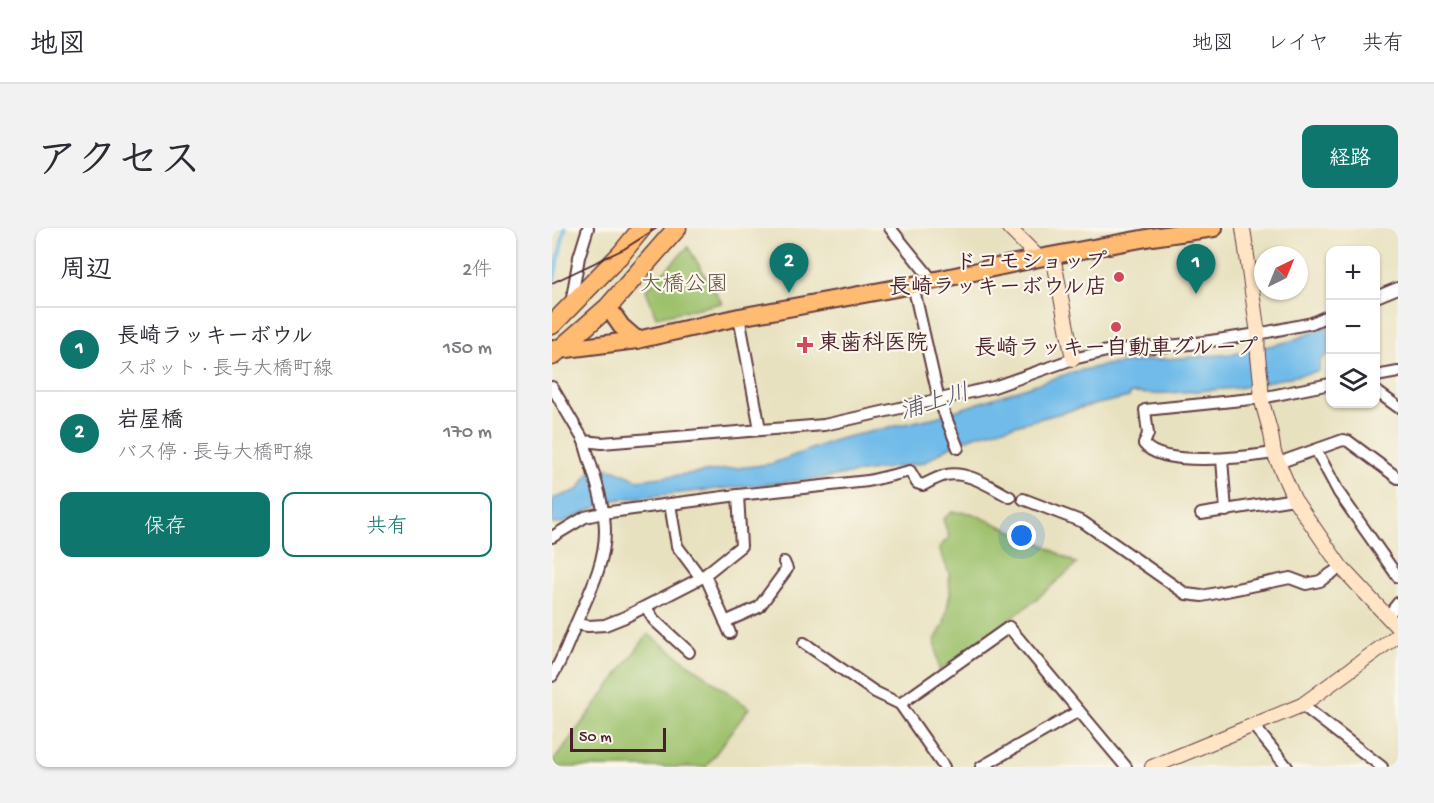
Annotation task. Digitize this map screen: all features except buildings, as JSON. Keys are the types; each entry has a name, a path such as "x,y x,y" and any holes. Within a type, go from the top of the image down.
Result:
{"highway":[{"path":"552,326 642,228"},
{"path":"554,351 608,307 677,228"}],"main road":[{"path":"554,351 637,340 739,317 913,285 1046,257 1214,228"},
{"path":"608,307 621,326 637,340"}],"street":[{"path":"570,307 579,257 588,228"},
{"path":"890,228 933,281"},
{"path":"1009,228 1046,257 1073,359"},
{"path":"1243,228 1262,394 1276,458 1294,499 1341,567 1398,628"},
{"path":"913,285 939,400 958,448"},
{"path":"1380,295 1398,288"},
{"path":"739,317 760,429"},
{"path":"584,441 602,443 824,425 994,387 1073,359 1107,351 1257,339 1326,317"},
{"path":"1380,375 1398,372"},
{"path":"1326,385 1146,410 1148,434 1144,444 1149,450 1178,458 1276,458 1316,450 1343,440 1348,441 1396,474"},
{"path":"552,387 584,441 602,508 605,531 602,559 595,581 561,663 552,676"},
{"path":"1380,394 1398,408"},
{"path":"1316,450 1339,493 1398,577"},
{"path":"1222,459 1226,511"},
{"path":"552,537 602,508 670,504 868,481 910,471 917,483 923,485 939,477 954,474 1010,497"},
{"path":"576,624 605,625 646,607 703,576 741,546 738,495"},
{"path":"1023,499 1083,522 1186,594 1202,596 1290,578 1306,584 1320,580 1341,567"},
{"path":"1201,514 1294,499"},
{"path":"670,504 676,546 703,576 730,633"},
{"path":"725,622 759,607 787,569 784,562"},
{"path":"1387,617 1398,603"},
{"path":"646,607 654,620 690,652"},
{"path":"900,704 1009,627 1126,767"},
{"path":"1152,767 1302,705 1398,635"},
{"path":"804,643 875,692 900,704 944,767"},
{"path":"1302,705 1376,765"},
{"path":"981,767 1079,711"},
{"path":"1254,726 1287,767"}],"green space":[{"name":"大橋公園","path":"688,247 722,303 656,317 646,290"},
{"path":"952,512 971,513 1040,543 1077,564 1033,602 939,671 935,640 944,624 950,594 949,573 939,548 949,537 943,519"},
{"path":"648,634 749,708 706,767 558,767 552,763"}],"water":[{"path":"1326,327 1326,355 1320,361 1319,371 1238,388 1154,394 1130,393 1129,397 974,436 949,447 923,463 815,479 612,500 562,523 552,524 552,499 578,490 591,471 604,468 615,470 638,480 771,464 838,439 936,417 1073,372 1106,365 1233,354 1291,341"}],"waterway":[{"path":"552,287 565,228"}],"tram line":[{"path":"552,283 624,249 657,228"}],"place":[{"name":"ドコモショップ 長崎ラッキーボウル店","path":"1119,277"},
{"name":"岩屋橋","path":"789,293"},
{"name":"長崎ラッキーボウル","path":"1196,294"},
{"name":"長崎ラッキー自動車グループ","path":"1116,327"},
{"name":"東歯科医院","path":"805,345"}],"water label":[{"name":"浦上川","path":"935,404"}]}
